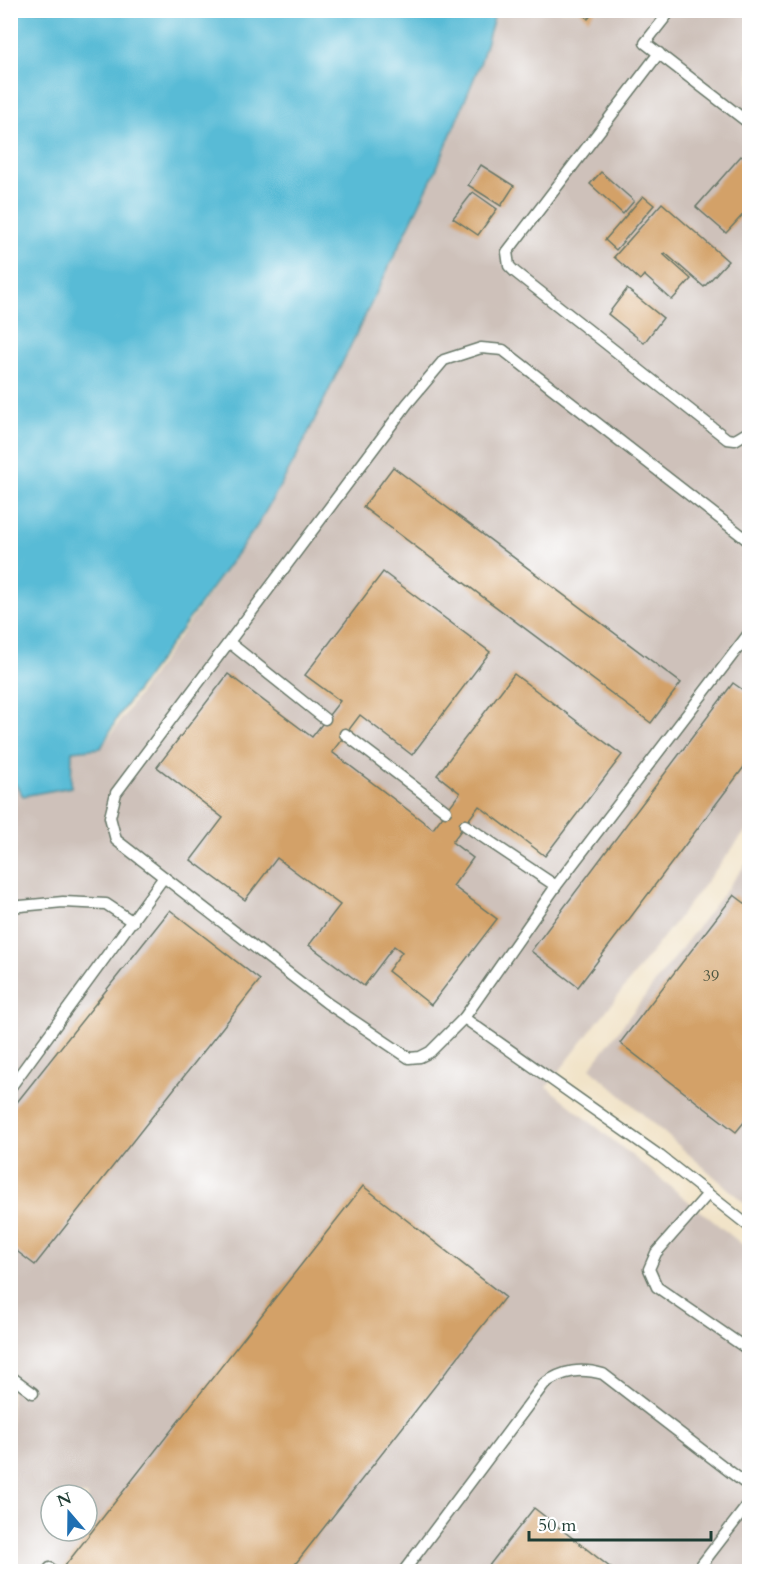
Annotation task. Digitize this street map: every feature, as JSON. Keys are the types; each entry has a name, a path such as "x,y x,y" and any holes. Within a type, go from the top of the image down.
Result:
{"lane":[{"path":"671,10 645,43 750,124"},
{"path":"658,53 507,252 507,258 515,272 727,439 735,440 750,431"},
{"path":"750,542 503,350 481,348 444,360 407,404 116,793 110,817 116,840 327,1003 409,1058 420,1057 430,1052 464,1018 556,886 750,632"},
{"path":"230,643 326,719"},
{"path":"345,734 446,811"},
{"path":"465,825 556,886"},
{"path":"10,1088 164,877"},
{"path":"10,907 63,902 106,904 133,922"},
{"path":"464,1018 660,1156 750,1227"},
{"path":"708,1194 657,1253 649,1269 657,1287 750,1351"},
{"path":"403,1572 544,1384 558,1374 574,1371 603,1374 750,1487"},
{"path":"10,1376 33,1393"},
{"path":"696,1572 750,1502"}],"shaded area":[{"path":"496,11 749,11 749,827 547,1087 749,1250 749,1571 11,1572 11,757 101,748 257,526 296,458 436,170 480,64"},
{"path":"749,860 749,1207 590,1068"}],"water":[{"path":"11,10 496,11 480,64 436,170 296,458 257,526 119,715 101,748 72,751 71,787 23,796 10,776"}],"building":[{"path":"579,10 596,10 588,19"},
{"path":"741,156 750,163 750,207 726,233 696,207"},
{"path":"481,165 514,186 501,206 468,185"},
{"path":"601,172 634,201 623,214 590,184"},
{"path":"473,192 497,209 478,235 453,218"},
{"path":"643,196 654,205 616,250 605,240"},
{"path":"662,203 728,261 704,287 665,253 663,254 691,279 672,300 644,275 640,280 614,257"},
{"path":"627,289 663,318 644,343 608,314"},
{"path":"393,467 681,683 651,723 363,507"},
{"path":"383,572 490,652 412,755 360,715 332,752 433,829 460,793 437,775 514,674 622,755 545,856 479,806 452,842 473,858 453,886 497,919 431,1005 388,971 402,952 394,946 364,986 309,945 340,905 277,858 245,900 191,860 223,818 157,767 228,674 312,737 340,701 305,675"},
{"path":"733,683 750,695 750,759 578,987 531,951"},
{"path":"734,895 750,907 750,1115 736,1132 620,1043"},
{"path":"170,910 260,980 35,1265 10,1246 10,1111"},
{"path":"363,1186 505,1297 289,1572 60,1572 83,1543 99,1543 99,1522"},
{"path":"534,1508 616,1572 484,1572"}]}
